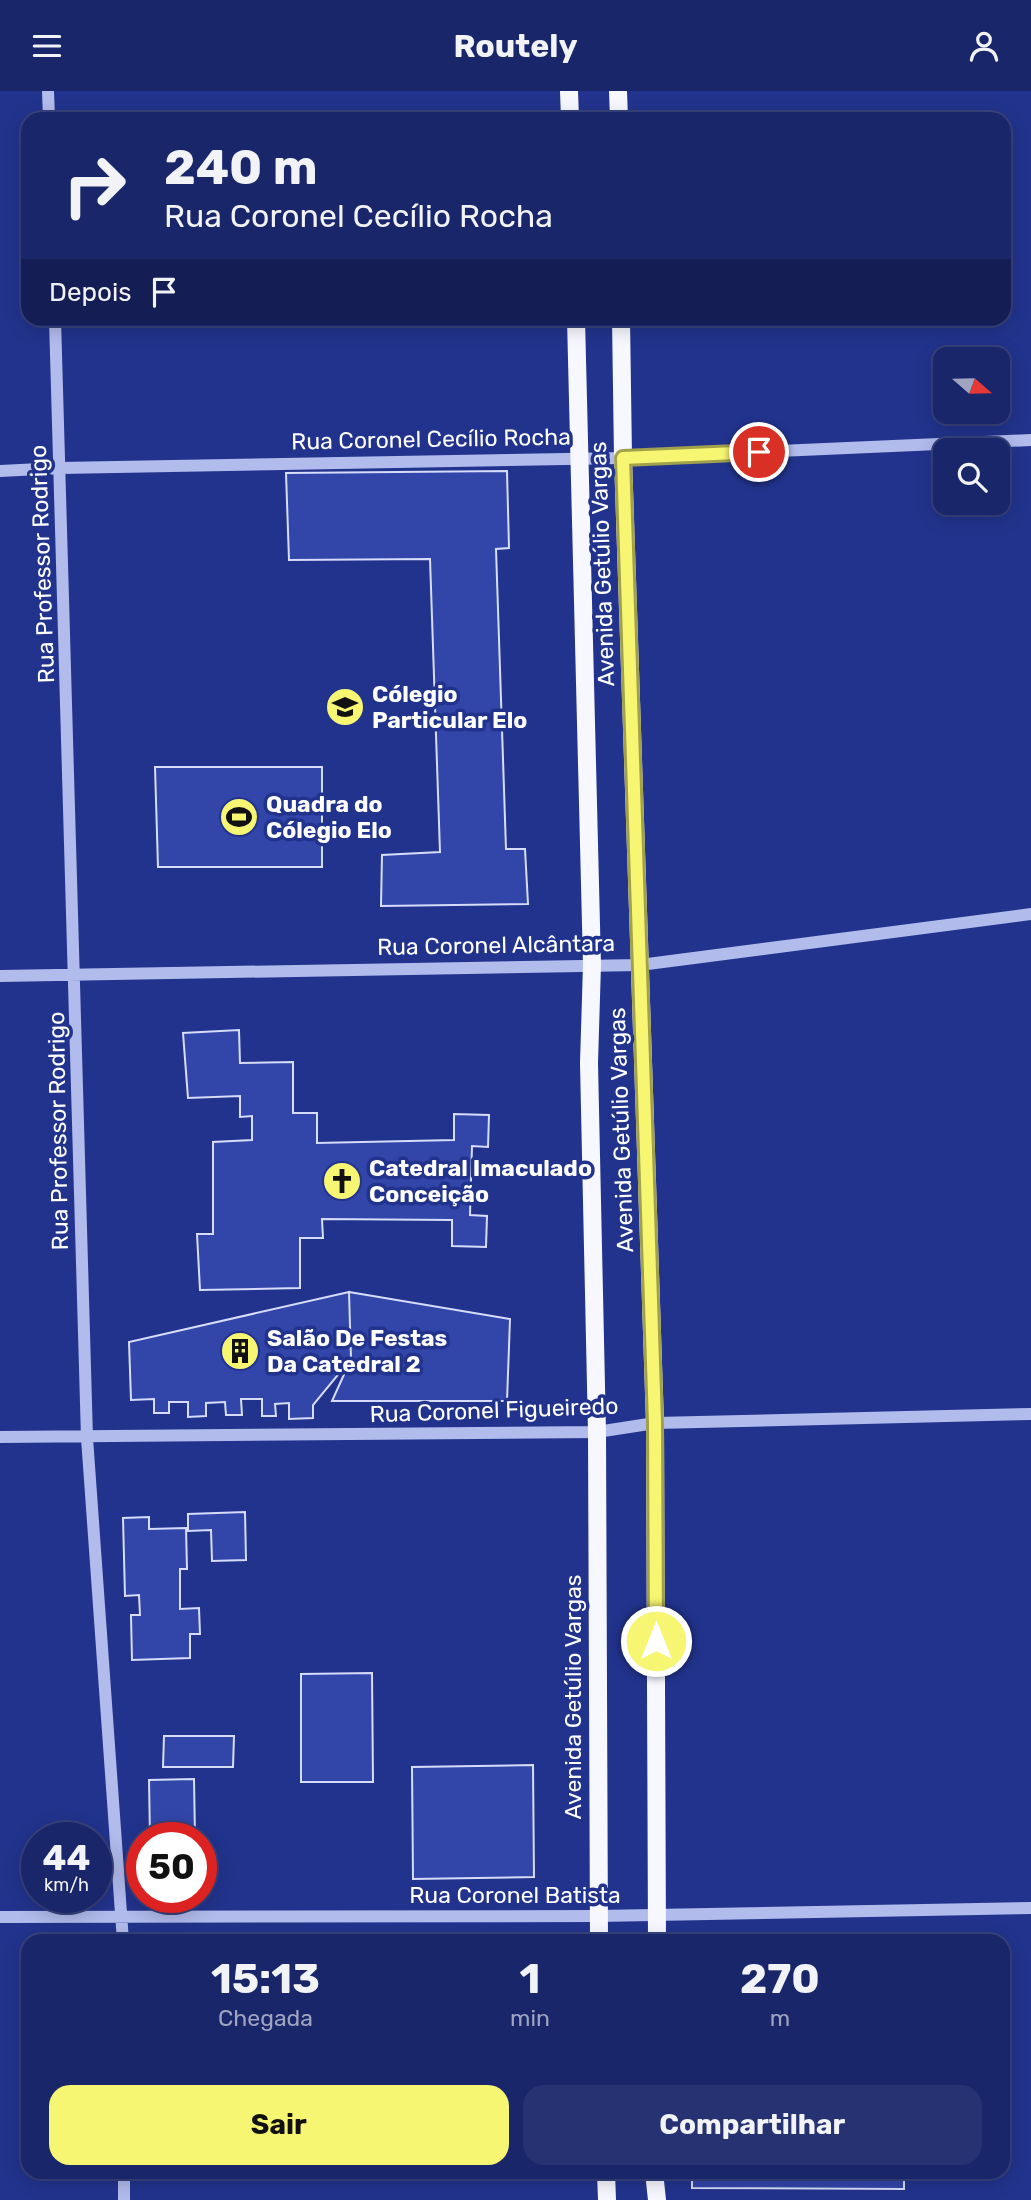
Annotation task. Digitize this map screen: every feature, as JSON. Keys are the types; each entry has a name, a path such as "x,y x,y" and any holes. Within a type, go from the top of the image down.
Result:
{"main road":[{"path":"569,91 570,112"},
{"path":"618,91 619,112"},
{"name":"Avenida Getúlio Vargas","path":"576,326 592,965 589,1063 597,1431 599,1934"},
{"name":"Avenida Getúlio Vargas","path":"621,326 623,458 655,1423 657,1934"},
{"path":"606,2179 607,2200"},
{"path":"654,2179 656,2200"}],"street":[{"path":"48,91 49,112"},
{"name":"Rua Professor Rodrigo","path":"55,326 87,1438 123,1934"},
{"name":"Rua Coronel Cecílio Rocha","path":"0,471 623,458 1031,440"},
{"name":"Rua Coronel Alcântara","path":"0,976 640,965 1031,914"},
{"name":"Rua Coronel Figueiredo","path":"0,1437 597,1431 655,1423 1031,1414"},
{"name":"Rua Coronel Batista","path":"0,1917 598,1916 1031,1908"},
{"path":"124,2179 124,2200"}],"building":[{"name":"Cólegio Particular Elo","path":"507,471 509,548 496,549 506,849 525,849 528,904 381,906 382,855 440,852 430,559 289,560 286,473"},
{"name":"Quadra do Cólegio Elo","path":"155,767 322,767 322,867 158,867"},
{"name":"Catedral Imaculado Conceição","path":"239,1030 240,1063 293,1062 293,1113 317,1113 317,1143 454,1140 454,1114 489,1115 488,1147 472,1146 470,1215 487,1216 486,1247 452,1246 452,1220 322,1219 323,1238 300,1238 300,1288 200,1290 197,1234 213,1234 213,1142 252,1140 252,1116 240,1117 240,1096 188,1098 183,1033"},
{"path":"349,1292 510,1319 507,1401 332,1401 351,1359"},
{"name":"Salão De Festas Da Catedral 2","path":"349,1292 351,1359 313,1405 313,1418 289,1419 289,1403 275,1404 276,1416 262,1416 262,1399 241,1399 242,1415 226,1415 225,1402 206,1403 206,1416 188,1417 188,1402 169,1402 169,1413 154,1413 154,1399 131,1400 129,1342"},
{"path":"245,1512 246,1560 212,1561 211,1530 188,1531 188,1514"},
{"path":"149,1517 149,1529 186,1528 187,1569 180,1569 180,1609 199,1608 200,1634 190,1634 190,1658 132,1660 131,1615 140,1615 139,1595 125,1596 123,1518"},
{"path":"372,1673 373,1782 301,1782 301,1674"},
{"path":"164,1736 234,1736 233,1767 163,1767"},
{"path":"533,1765 534,1877 413,1879 412,1767"},
{"path":"194,1779 195,1822 150,1822 149,1780"},
{"path":"692,2179 904,2179 904,2189 692,2188"}],"place":[{"name":"Cólegio Particular Elo","path":"345,707"},
{"name":"Quadra do Cólegio Elo","path":"239,817"},
{"name":"Catedral Imaculado Conceição","path":"342,1181"},
{"name":"Salão De Festas Da Catedral 2","path":"240,1351"}],"route":[{"path":"656,1641 655,1423 623,458 759,452"}]}
